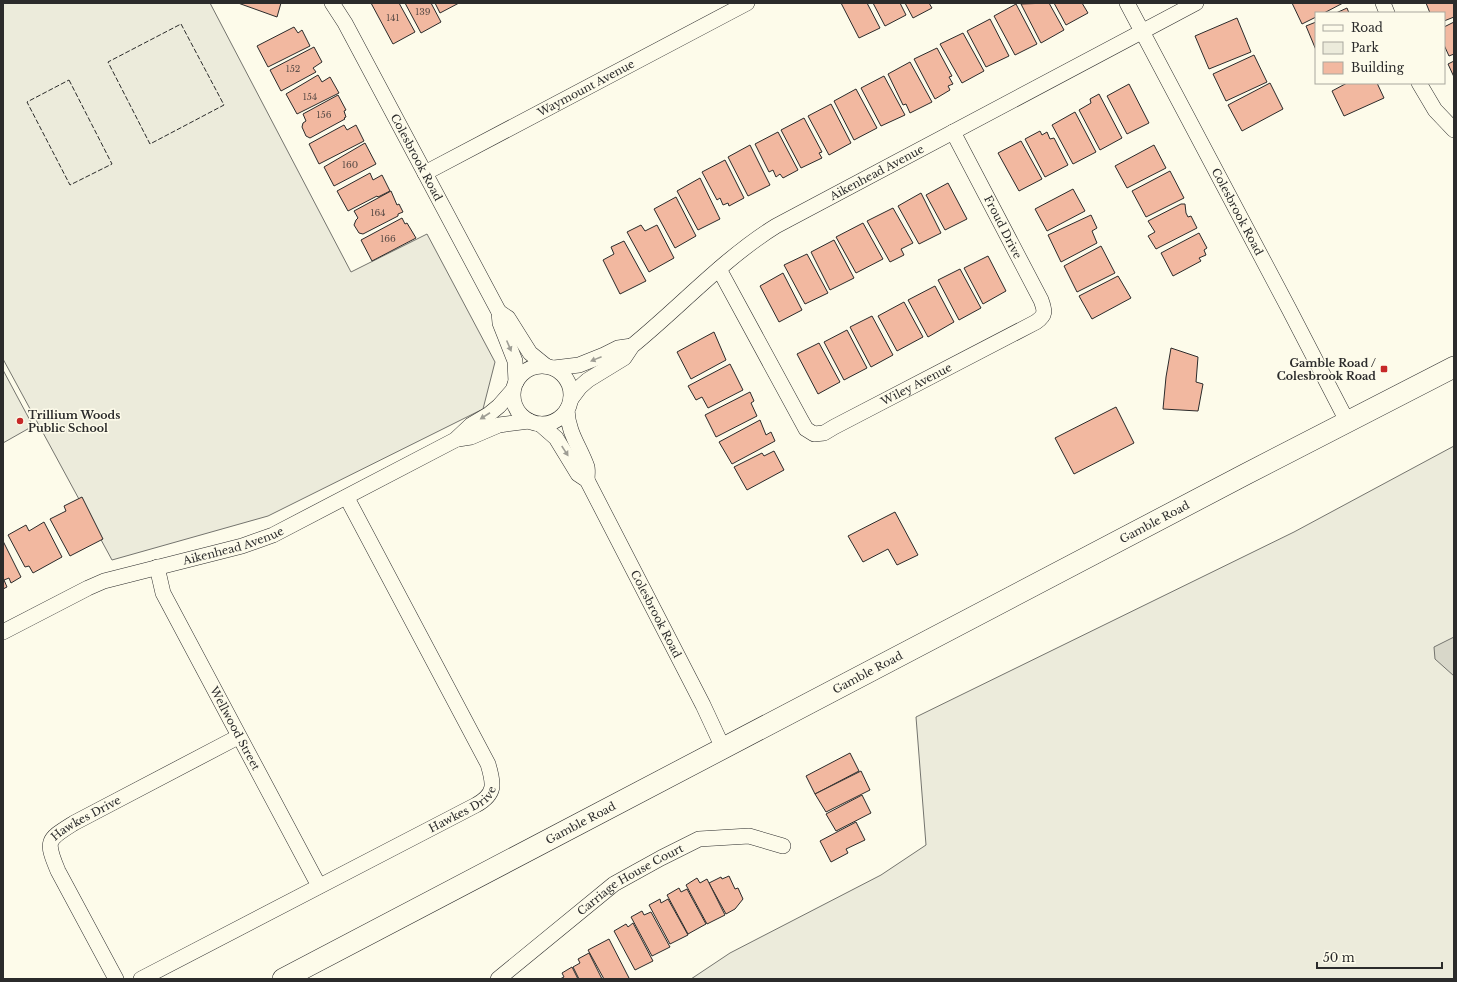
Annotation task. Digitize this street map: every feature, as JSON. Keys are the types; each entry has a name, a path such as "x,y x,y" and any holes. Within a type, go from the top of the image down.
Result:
{"main road":[{"name":"Gamble Road","path":"282,979 1347,421 1454,367"}],"street":[{"name":"Colesbrook Road","path":"332,3 345,23 499,312 500,323 515,361 515,386"},
{"name":"Waymount Avenue","path":"425,174 747,3"},
{"name":"Colesbrook Road","path":"1127,3 1347,421"},
{"name":"Aikenhead Avenue","path":"569,405 580,387 588,380 624,358 632,346 719,270 748,245 776,226 1196,3"},
{"path":"1420,84 1435,110 1454,130"},
{"name":"Froud Drive","path":"952,132 1041,300 1045,311 1042,318 1036,322"},
{"name":"Wiley Avenue","path":"719,270 800,420 806,429 814,434 824,433 1036,322"},
{"name":"Colesbrook Road","path":"499,312 508,318 534,357 550,367"},
{"name":"Aikenhead Avenue","path":"550,367 579,365 618,348 632,346"},
{"path":"536,366 550,367 563,373 568,381 572,390 569,405 564,415 556,421 547,424 534,422 521,415 516,407 513,399 515,386 521,375 527,369 536,366"},
{"name":"Aikenhead Avenue","path":"3,632 104,581 242,546 280,532 455,440 471,425 488,415 499,406 515,386"},
{"name":"Colesbrook Road","path":"569,405 568,422 571,433 588,468 587,480"},
{"name":"Colesbrook Road","path":"534,422 556,438 578,474 587,480 699,698 723,748"},
{"name":"Aikenhead Avenue","path":"455,440 471,437 499,425 534,422"},
{"name":"Hawkes Drive","path":"141,979 485,800 491,792 492,778 488,764 347,498"},
{"name":"Wellwood Street","path":"157,568 163,593 238,737 319,886"},
{"name":"Hawkes Drive","path":"116,979 58,870 50,852 50,845 53,838 74,823 238,737"},
{"name":"Carriage House Court","path":"498,979 614,884 699,839 748,836 783,846"}],"green space":[{"path":"3,3 210,3 351,272 427,234 495,362 483,409 268,516 112,560 3,359"},
{"path":"3,370 33,426 3,443"},
{"path":"1454,446 1454,979 691,979 730,953 881,875 926,845 916,717 1294,532"}],"shaded area":[{"path":"1454,637 1454,676 1435,659 1434,647"}],"building":[{"path":"238,3 281,3 277,17"},
{"path":"371,3 399,3 415,32 393,44"},
{"path":"405,3 431,3 441,22 421,33"},
{"path":"435,3 459,3 440,13"},
{"path":"841,3 867,3 880,28 859,38"},
{"path":"873,3 900,3 906,15 885,26"},
{"path":"905,3 929,3 932,8 913,18"},
{"path":"1049,3 1064,30 1041,43 1021,4"},
{"path":"1054,3 1082,3 1088,13 1066,25"},
{"path":"1292,3 1343,3 1326,12 1315,12 1315,18 1302,24"},
{"path":"1426,3 1454,3 1454,17 1445,21 1445,12 1430,12"},
{"path":"1016,4 1037,44 1015,55 994,16"},
{"path":"1347,8 1349,12 1338,12"},
{"path":"1237,18 1251,52 1209,69 1195,36"},
{"path":"990,19 1009,56 986,67 967,31"},
{"path":"1315,22 1315,48 1306,26"},
{"path":"1454,22 1454,54 1449,56 1445,47 1445,26"},
{"path":"294,27 298,33 302,30 310,46 268,67 257,46"},
{"path":"963,33 984,71 962,83 940,44"},
{"path":"314,47 322,62 313,68 316,72 281,91 270,70"},
{"path":"937,48 952,76 949,77 953,84 948,86 950,90 935,99 914,59"},
{"path":"1254,55 1267,82 1226,101 1213,74"},
{"path":"1454,61 1454,77 1448,64"},
{"path":"910,62 932,102 910,113 906,104 903,105 888,74"},
{"path":"318,75 322,82 330,77 339,93 297,114 286,94"},
{"path":"884,76 905,115 881,126 861,88"},
{"path":"1270,83 1283,109 1242,131 1228,105"},
{"path":"1129,84 1149,123 1127,134 1107,96"},
{"path":"1345,84 1377,84 1384,98 1344,116 1332,91"},
{"path":"856,89 877,128 854,140 834,101"},
{"path":"1099,94 1122,138 1100,150 1079,110 1091,103 1090,99"},
{"path":"338,95 346,110 344,111 346,117 344,118 345,119 310,138 306,136 302,127 303,123 306,121 303,114"},
{"path":"831,104 851,143 829,155 808,116"},
{"path":"1075,112 1096,152 1073,164 1052,125"},
{"path":"804,118 822,152 819,153 822,158 801,168 781,130"},
{"path":"344,125 347,130 356,125 364,141 319,164 309,144"},
{"path":"1040,131 1042,135 1047,132 1050,139 1054,138 1068,165 1045,177 1025,139"},
{"path":"778,132 798,170 783,178 780,174 776,177 773,170 769,172 755,144"},
{"path":"1021,141 1042,179 1019,191 998,153"},
{"path":"365,143 376,164 334,186 324,167"},
{"path":"750,145 770,185 748,196 728,157"},
{"path":"1154,145 1166,168 1127,188 1115,166"},
{"path":"725,160 744,198 729,206 728,203 723,205 720,198 717,200 702,172"},
{"path":"1170,171 1184,198 1146,217 1132,191"},
{"path":"370,173 373,180 382,175 390,191 348,211 337,191"},
{"path":"700,178 720,219 698,230 677,191"},
{"path":"948,183 967,219 945,230 926,195"},
{"path":"1073,189 1085,211 1047,231 1035,209"},
{"path":"391,191 397,205 399,204 403,212 363,234 359,233 354,225 358,218 354,211"},
{"path":"921,193 941,233 919,244 898,206"},
{"path":"676,197 696,236 675,248 654,209"},
{"path":"1181,204 1185,204 1188,217 1191,216 1197,228 1156,249 1148,236 1155,232 1148,221"},
{"path":"893,208 913,243 901,249 904,255 890,262 867,221"},
{"path":"1091,215 1097,228 1092,231 1097,243 1061,262 1048,235"},
{"path":"402,218 405,224 407,223 416,238 372,261 361,240"},
{"path":"863,223 883,259 856,273 836,237"},
{"path":"641,225 645,231 657,225 674,258 649,272 627,232"},
{"path":"1199,233 1207,248 1204,250 1206,255 1199,258 1201,261 1173,276 1161,253"},
{"path":"834,240 854,278 830,290 811,252"},
{"path":"624,241 646,281 620,294 603,260 614,254 611,247"},
{"path":"1101,246 1115,273 1077,292 1064,266"},
{"path":"807,254 828,293 805,304 784,265"},
{"path":"988,256 1006,291 983,304 964,268"},
{"path":"960,269 981,308 959,320 938,280"},
{"path":"783,273 802,310 779,322 760,286"},
{"path":"1118,276 1131,298 1092,319 1079,296"},
{"path":"935,286 954,322 928,337 908,300"},
{"path":"904,302 923,337 897,351 878,316"},
{"path":"872,316 893,355 871,367 850,327"},
{"path":"847,330 867,368 844,380 824,342"},
{"path":"714,332 726,360 691,379 677,352"},
{"path":"819,343 840,382 818,394 797,354"},
{"path":"1171,348 1198,357 1196,382 1203,384 1198,411 1163,409"},
{"path":"730,364 743,390 708,408 702,397 696,400 688,386"},
{"path":"750,392 754,401 751,403 757,416 716,437 705,415"},
{"path":"1116,407 1134,443 1074,474 1055,438"},
{"path":"760,420 766,435 771,432 775,441 732,464 719,442"},
{"path":"774,451 784,470 747,490 734,467 762,453 764,456"},
{"path":"82,497 103,539 70,556 50,519 66,511 64,506"},
{"path":"895,512 918,555 897,565 888,549 863,562 848,536"},
{"path":"44,522 62,557 33,573 29,566 25,567 8,535 26,525 29,531"},
{"path":"3,541 21,577 11,583 9,578 4,580 7,587 3,589"},
{"path":"850,753 859,771 815,794 806,776"},
{"path":"861,771 870,790 826,812 815,794"},
{"path":"862,795 871,813 836,831 826,814"},
{"path":"856,822 865,840 846,849 848,853 831,862 820,841"},
{"path":"729,876 735,889 738,888 743,899 735,909 726,914 709,883 721,877 722,879"},
{"path":"697,878 700,883 707,879 725,915 707,924 686,885"},
{"path":"679,888 681,892 687,889 706,924 688,934 667,895"},
{"path":"660,899 661,903 668,899 688,935 670,944 649,905"},
{"path":"642,911 644,915 651,912 670,947 652,956 631,917"},
{"path":"633,923 653,961 635,970 614,931 626,924 628,927"},
{"path":"609,939 629,978 627,979 604,979 588,950"},
{"path":"589,953 602,979 579,979 573,967 580,963 578,959"},
{"path":"572,967 578,979 560,979 564,977 562,973"}],"fence":[{"path":"181,24 224,105 150,144 108,62 181,24"},
{"path":"69,80 112,164 70,185 27,102 69,80"}],"place":[{"name":"Gamble Road / Colesbrook Road","path":"1384,369"},
{"name":"Trillium Woods Public School","path":"20,421"}]}
